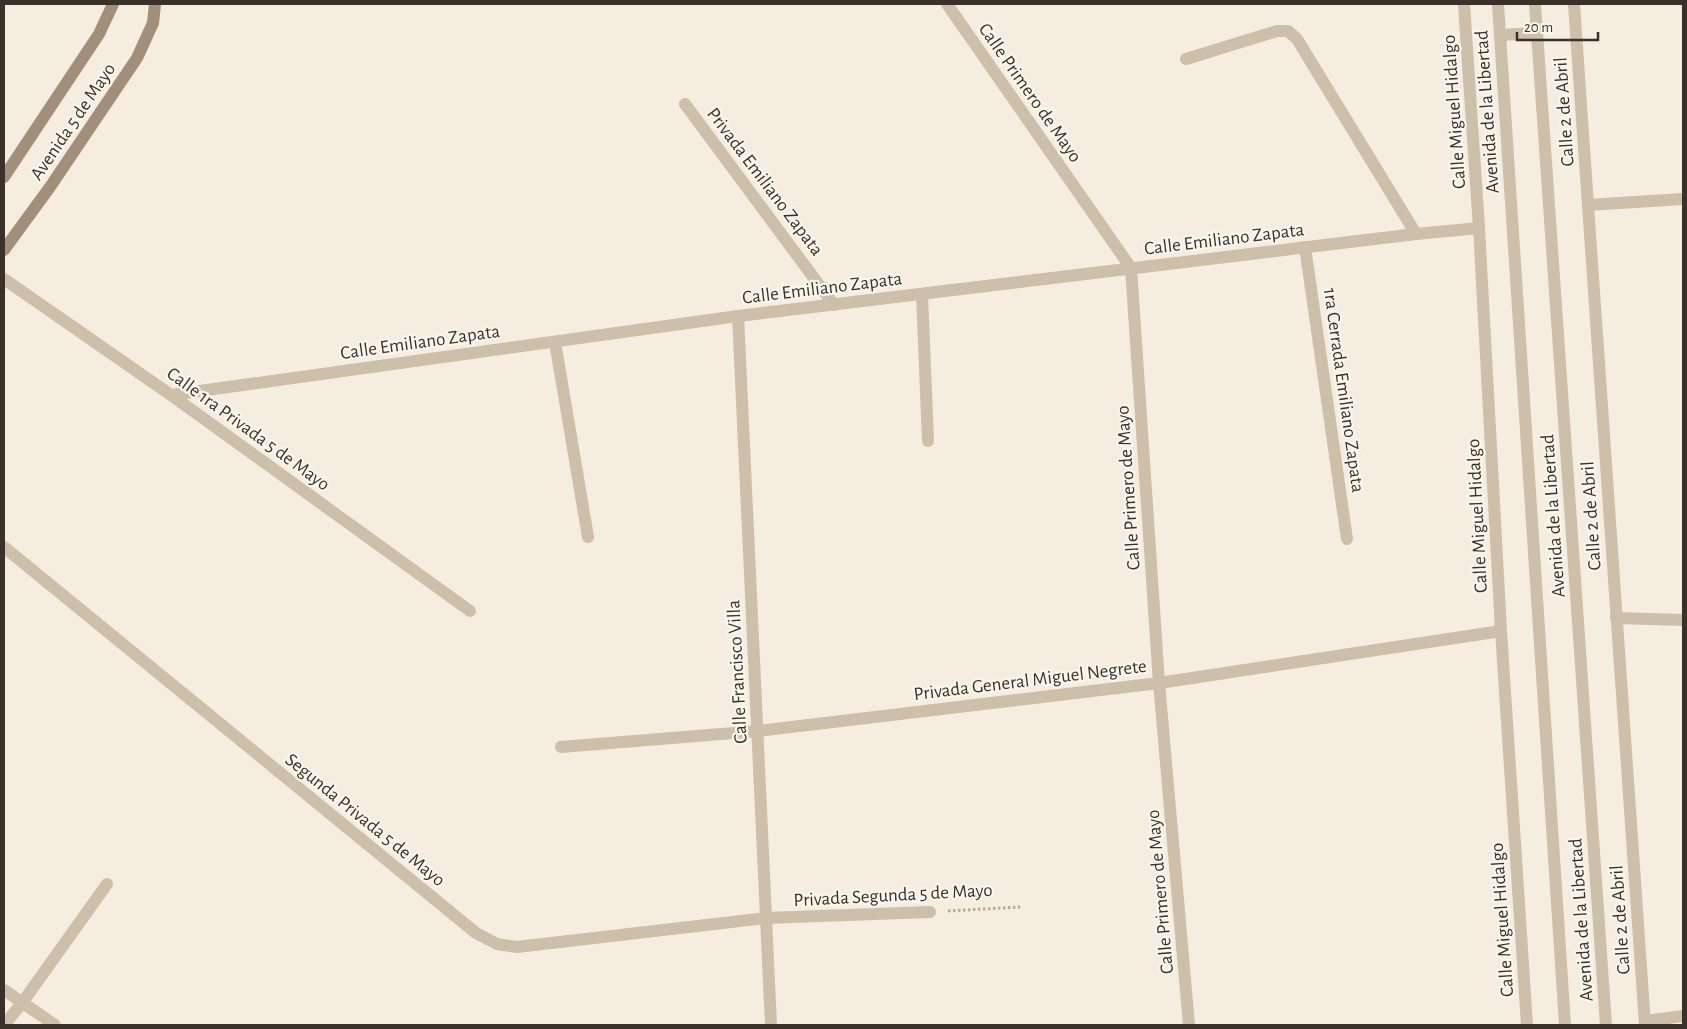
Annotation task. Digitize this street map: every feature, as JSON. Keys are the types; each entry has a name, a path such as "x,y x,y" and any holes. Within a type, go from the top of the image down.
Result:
{"main road":[{"name":"Avenida 5 de Mayo","path":"4,177 99,34 113,4"},
{"name":"Avenida 5 de Mayo","path":"4,250 50,187 137,58 152,22 155,4"}],"street":[{"name":"Calle Primero de Mayo","path":"947,4 1131,268 1159,682 1189,1025"},
{"name":"Calle Miguel Hidalgo","path":"1464,4 1479,228 1501,631 1527,1025"},
{"name":"Avenida de la Libertad","path":"1498,4 1566,1025"},
{"name":"Avenida de la Libertad","path":"1536,4 1606,1025"},
{"name":"Calle 2 de Abril","path":"1574,4 1645,1023"},
{"path":"1186,59 1277,31 1288,31 1297,39 1416,234"},
{"path":"1500,35 1537,33"},
{"name":"Privada Emiliano Zapata","path":"685,104 834,305"},
{"path":"1588,205 1683,199"},
{"name":"Calle Emiliano Zapata","path":"171,395 738,316 1305,247 1479,228"},
{"name":"1ra Cerrada Emiliano Zapata","path":"1305,247 1347,539"},
{"name":"Calle 1ra Privada 5 de Mayo","path":"4,279 171,395 470,611"},
{"path":"922,294 928,442"},
{"name":"Calle Francisco Villa","path":"738,316 772,1025"},
{"path":"555,342 588,537"},
{"name":"Segunda Privada 5 de Mayo","path":"4,547 476,933 497,944 517,947 766,918"},
{"path":"1616,618 1683,620"},
{"name":"Privada General Miguel Negrete","path":"561,747 758,731 1159,682 1501,631"},
{"path":"5,1024 107,884"},
{"name":"Privada Segunda 5 de Mayo","path":"766,918 930,912"},
{"path":"4,990 55,1025"},
{"path":"1645,1023 1683,1016"}],"path":[{"name":"Privada Segunda 5 de Mayo","path":"930,912 1020,907"}]}
